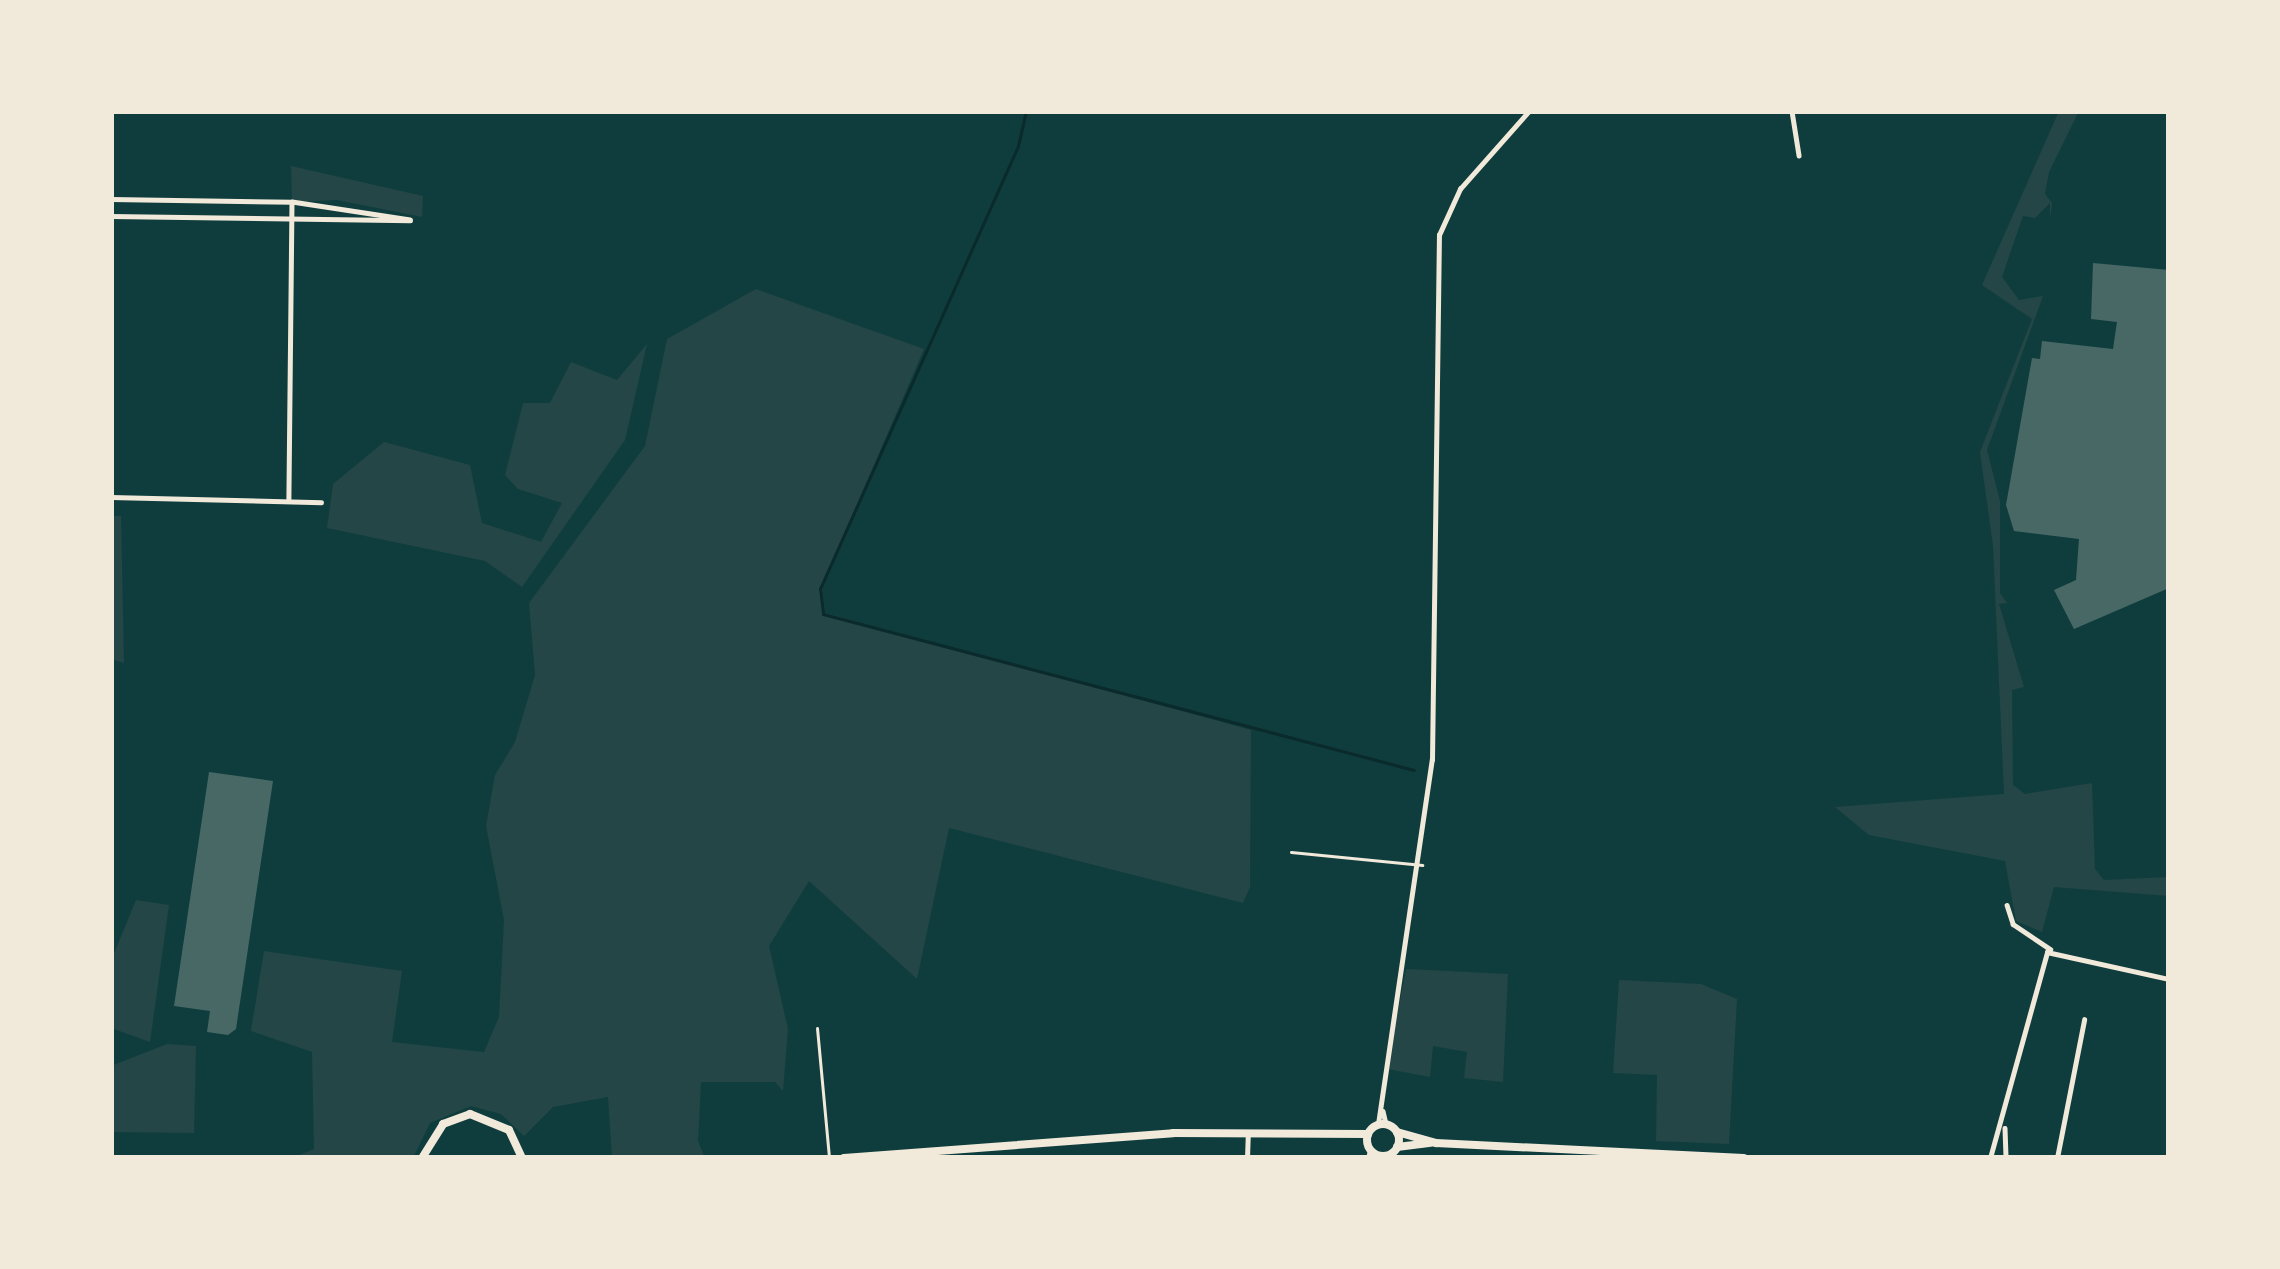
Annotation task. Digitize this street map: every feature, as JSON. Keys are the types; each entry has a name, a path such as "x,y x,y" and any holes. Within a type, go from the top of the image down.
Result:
{"main road":[{"path":"422,1158 443,1124 470,1114 509,1130 523,1158"},
{"path":"1372,1150 1382,1124 1433,1142"},
{"path":"1397,1132 1397,1147"},
{"path":"844,1158 1018,1141 1248,1133 1349,1138 1372,1150 1433,1142 1744,1158"}],"street":[{"path":"1382,1124 1381,1106 1422,865 1432,760 1439,235 1460,189 1528,111"},
{"path":"1792,111 1799,154"},
{"path":"111,199 292,202 413,221 111,216"},
{"path":"289,501 292,202"},
{"path":"111,497 321,502"},
{"path":"2007,905 2013,924 2050,950 2169,979"},
{"path":"1990,1158 2005,1124 2050,950"},
{"path":"2057,1158 2084,1020"},
{"path":"2005,1124 2006,1158"},
{"path":"1247,1158 1248,1133"},
{"path":"1016,1158 1018,1141"}],"lane":[{"path":"1291,852 1422,865"},
{"path":"818,1028 829,1158"}],"shaded area":[{"path":"2059,111 2079,111 2049,172 2045,194 2052,203 2050,220 2050,203 2035,218 2023,216 2002,277 2019,300 2043,296 1987,450 2000,501 2000,593 2007,603 1999,604 2024,687 2012,690 2013,785 2025,794 2092,783 2095,869 2104,880 2169,877 2169,896 2054,887 2042,932 2016,921 2005,861 1869,835 1835,807 2004,794 1993,546 1980,452 2032,319 1982,285"},
{"path":"291,166 423,196 422,217 337,200 292,202"},
{"path":"756,289 924,349 822,586 825,613 1251,730 1250,887 1243,903 949,828 917,979 809,881 769,946 788,1029 783,1091 775,1082 701,1082 698,1141 705,1158 612,1158 608,1097 553,1107 524,1136 501,1114 471,1106 430,1123 413,1158 292,1158 314,1149 312,1052 251,1031 264,951 402,971 392,1042 484,1052 499,1017 504,920 486,826 495,775 515,742 535,675 529,603 645,446 667,339"},
{"path":"647,344 625,440 522,587 485,561 327,528 333,484 384,442 470,465 482,523 541,542 562,503 518,489 505,475 523,403 550,403 571,362 617,380"},
{"path":"111,516 121,516 124,663 111,659"},
{"path":"136,900 169,905 150,1042 111,1028 111,961"},
{"path":"1406,969 1508,974 1503,1082 1464,1078 1467,1052 1433,1046 1430,1077 1387,1069"},
{"path":"1619,980 1701,984 1737,999 1729,1144 1656,1141 1657,1075 1613,1073"},
{"path":"167,1044 196,1046 194,1133 111,1132 111,1066"}],"building":[{"path":"2093,263 2169,270 2169,588 2074,629 2054,590 2076,580 2079,539 2014,531 2006,505 2032,358 2040,359 2042,341 2113,349 2117,322 2091,319"},
{"path":"209,772 273,781 236,1029 228,1035 207,1032 210,1011 174,1006"}],"waterway":[{"path":"1026,111 1018,146 820,588 823,614 1414,770"}]}
